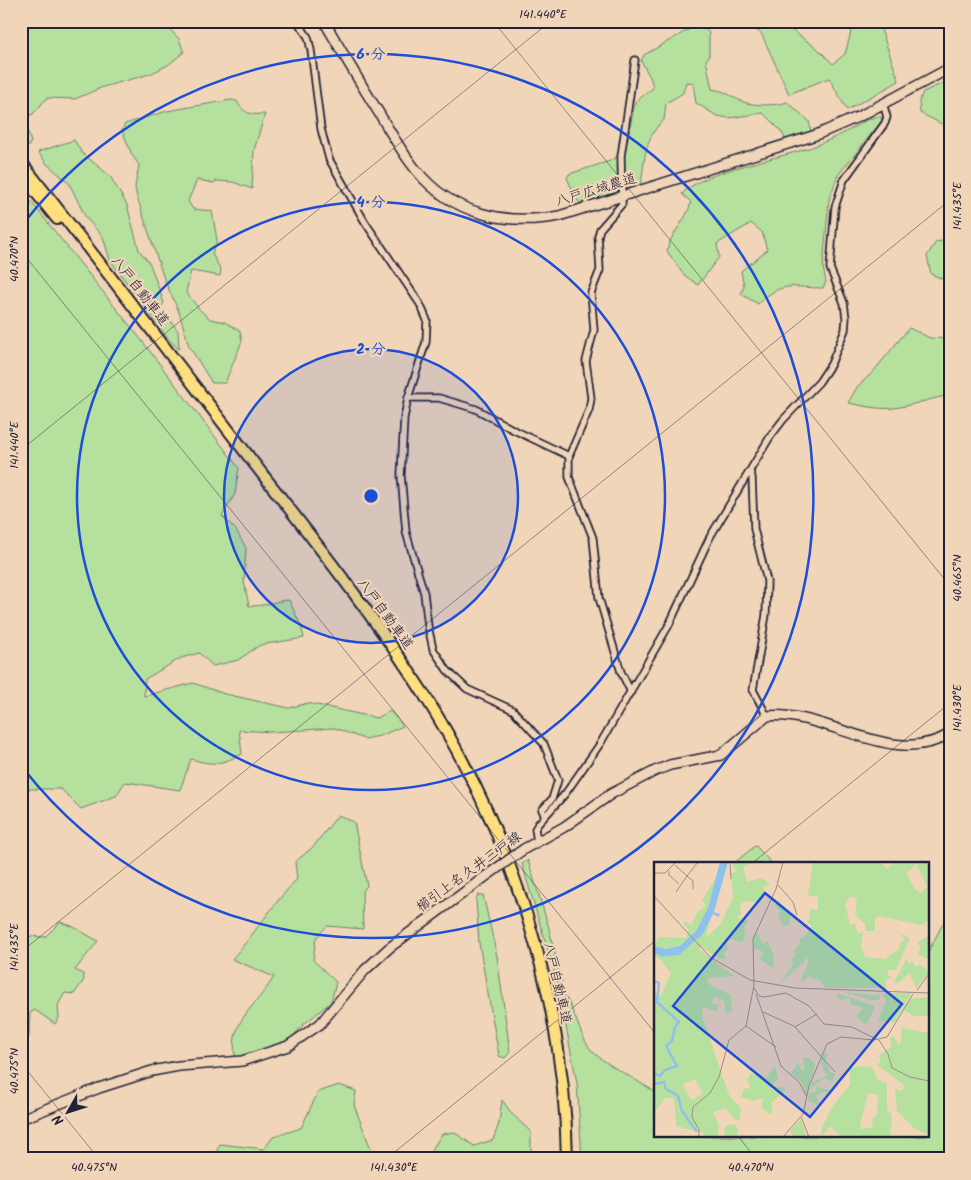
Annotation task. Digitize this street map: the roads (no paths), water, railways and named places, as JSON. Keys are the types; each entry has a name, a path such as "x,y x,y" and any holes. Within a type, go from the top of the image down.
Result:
{"highway":[{"name":"八戸自動車道","path":"21,162 366,610 421,690 450,739 499,840 529,926 546,992 556,1042 567,1159"},
{"name":"八戸自動車道","path":"21,174 127,307 367,620 444,740 495,846 534,963 550,1042 557,1095 561,1159"}],"main road":[{"name":"八戸広域農道","path":"324,21 409,160 426,182 461,206 493,217 532,221 559,216 622,197 816,135 884,103 950,68"},
{"path":"767,716 794,716 896,744 925,744 950,734"},
{"name":"櫛引上名久井三戸線","path":"21,1119 99,1088 152,1071 179,1066 250,1059 288,1046 320,1024 365,970 389,948 536,840 558,830 611,794 655,771 726,752 756,723 767,716"}],"street":[{"path":"297,21 308,37 321,129 332,165 365,222 425,313 426,342 408,398 401,451 403,508 406,532 424,593 433,649 447,670 467,689 513,710 544,744 558,780 552,799 542,810 545,816"},
{"path":"631,692 621,672 599,598 593,538 569,477 569,456 589,410 591,398 586,362 594,330 591,293 600,270 598,236 606,223 621,207 621,156 635,60"},
{"path":"536,840 535,830 582,771 631,692 669,625 710,538 750,472 783,420 825,374 844,330 844,303 830,268 832,222 844,180 885,123 887,117 884,103"},
{"path":"408,398 439,398 476,409 514,430 569,456"},
{"path":"750,472 752,476 754,529 767,581 766,615 753,690 767,716"}]}
